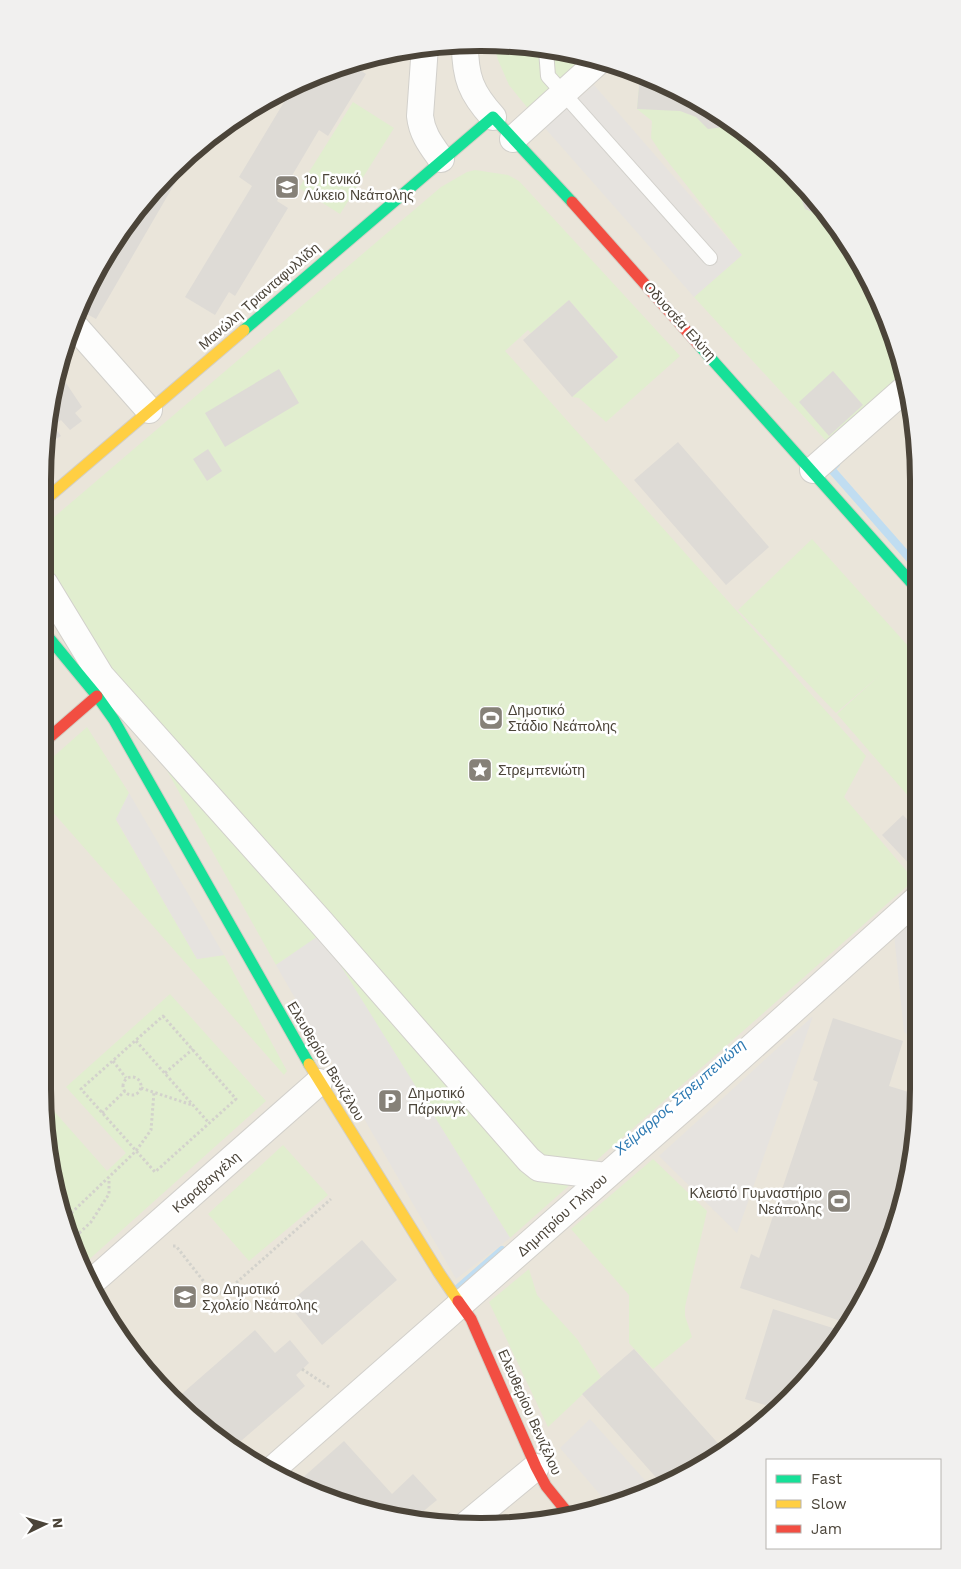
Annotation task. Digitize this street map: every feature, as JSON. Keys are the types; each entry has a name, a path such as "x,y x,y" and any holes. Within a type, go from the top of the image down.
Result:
{"street":[{"name":"Οδυσσέα Ελύτη","path":"465,52 470,86 492,117 550,177 910,580"},
{"path":"425,55 421,124 429,144 441,159"},
{"path":"513,139 593,66"},
{"name":"Μανώλη Τριανταφυλλίδη","path":"51,495 492,117"},
{"path":"79,330 149,410"},
{"path":"813,470 901,392"},
{"path":"51,594 101,676 320,921 529,1160 539,1168 606,1176"},
{"name":"Ελευθερίου Βενιζέλου","path":"51,640 97,696 114,720 319,1082 439,1272 462,1304 476,1329 536,1467 546,1486 565,1510"},
{"path":"51,736 97,696"},
{"name":"Δημητρίου Γλήνου","path":"277,1466 703,1091 907,908"},
{"name":"Καραβαγγέλη","path":"96,1278 319,1082"},
{"path":"475,1518 536,1467"}],"lane":[{"path":"546,56 548,76 710,258"}],"path":[{"path":"163,1016 236,1098 155,1172 82,1089 136,1040 163,1016"},
{"path":"136,1040 209,1123"},
{"path":"165,1073 193,1049"},
{"path":"113,1061 126,1078"},
{"path":"133,1076 139,1080 140,1088 136,1094 130,1094 125,1091 123,1084 126,1078 133,1076"},
{"path":"140,1088 192,1105"},
{"path":"102,1113 125,1091"},
{"path":"70,1214 136,1151 151,1130 154,1092"},
{"path":"77,1235 91,1222 109,1194 109,1177"},
{"path":"176,1246 212,1292 217,1295 237,1282 331,1199"}],"shaded area":[{"name":"Στρεμπενιώτη","path":"480,51 509,52 564,59 618,74 645,84 695,109 719,124 764,158 803,197 821,219 852,266 877,316 895,369 902,397 909,452 909,1117 902,1172 887,1226 865,1278 837,1327 803,1372 764,1411 742,1429 695,1460 645,1485 618,1495 564,1510 509,1517 452,1517 397,1510 343,1495 316,1485 266,1460 219,1429 197,1411 158,1372 140,1350 109,1303 84,1253 66,1200 55,1145 51,1088 52,452 59,397 74,343 96,291 124,242 140,219 177,177 219,140 242,124 266,109 316,84 343,74 397,59 452,52"},
{"path":"594,85 742,255 694,297 544,127"},
{"path":"129,793 224,955 197,959 116,819"},
{"path":"910,921 910,1037 904,1032 894,934"},
{"name":"Δημοτικό Πάρκινγκ","path":"321,934 510,1238 456,1279 276,965"},
{"path":"813,1016 737,1233 659,1156"},
{"path":"590,1419 648,1484 604,1499 560,1448"}],"green space":[{"path":"496,52 537,55 583,64 530,111 509,85"},
{"path":"639,82 695,109 742,140 764,158 803,197 821,219 852,266 877,316 898,381 829,444 694,297 742,255 661,153 651,138 652,121 637,109"},
{"path":"353,102 394,128 340,214 299,188"},
{"name":"Δημοτικό Στάδιο Νεάπολης","path":"475,170 508,175 519,181 680,356 606,422 579,398 572,397 618,357 569,300 531,333 528,330 505,351 866,756 844,797 910,875 910,884 589,1167 540,1164 116,680 51,576 51,520 441,187 467,172"},
{"path":"812,539 910,648 910,798 837,714 881,674 836,713 738,610"},
{"path":"87,727 129,793 116,820 197,959 224,955 287,1071 284,1075 51,810 51,759"},
{"path":"156,751 534,1169 573,1182 510,1238 321,935 276,965"},
{"path":"170,994 266,1101 88,1261 74,1226 59,1172 52,1109 107,1171 126,1153 66,1087"},
{"path":"283,1145 328,1195 249,1261 208,1214"},
{"path":"653,1159 707,1211 685,1307 685,1316 692,1337 653,1369 629,1343 629,1295 571,1229"},
{"path":"529,1269 537,1295 577,1339 601,1377 548,1427 489,1302"}],"building":[{"path":"359,69 366,74 328,136 319,130 277,201 288,208 235,296 229,292 215,315 185,297 252,186 239,177 286,99 316,84"},
{"path":"639,82 695,109 724,127 708,129 696,117 680,111 637,109"},
{"path":"180,174 96,319 85,313 109,266 140,219"},
{"path":"800,195 803,197 817,214 805,209"},
{"path":"569,300 618,357 572,397 523,340"},
{"path":"279,369 299,403 225,447 205,413"},
{"path":"833,371 863,405 829,436 799,402"},
{"path":"63,379 82,407 75,413 82,421 70,430 61,420 55,425"},
{"path":"55,427 61,436 53,441"},
{"path":"678,442 769,547 726,585 634,480"},
{"path":"208,449 222,471 207,481 193,459"},
{"path":"903,815 910,823 910,865 882,835"},
{"name":"Κλειστό Γυμναστήριο Νεάπολης","path":"833,1018 903,1041 889,1086 910,1092 909,1117 902,1172 887,1226 877,1253 841,1321 740,1288 751,1254 759,1258 818,1082 813,1080"},
{"path":"362,1240 397,1280 322,1345 288,1304"},
{"path":"773,1309 836,1329 803,1372 769,1406 745,1399"},
{"path":"255,1330 275,1353 290,1340 309,1363 296,1375 305,1386 239,1443 219,1429 180,1395"},
{"path":"634,1349 719,1445 695,1460 657,1479 582,1394"},
{"path":"344,1441 392,1494 413,1474 437,1500 421,1513 397,1510 343,1495 302,1478"}],"waterway":[{"name":"Χείμαρρος Στρεμπενιώτη","path":"836,464 831,469 910,559"},
{"name":"Χείμαρρος Στρεμπενιώτη","path":"456,1290 502,1250"}],"traffic: fast":[{"path":"244,330 493,117 572,202"},
{"path":"699,345 910,581"},
{"path":"51,640 97,696 114,720 309,1064"}],"traffic: slow":[{"path":"51,495 244,330"},
{"path":"309,1064 458,1301"}],"traffic: jam":[{"path":"572,202 699,345"},
{"path":"51,736 97,696"},
{"path":"458,1301 471,1319 536,1467 546,1486 565,1510"}],"place":[{"name":"1ο Γενικό Λύκειο Νεάπολης","path":"287,187"},
{"name":"Δημοτικό Στάδιο Νεάπολης","path":"491,718"},
{"name":"Στρεμπενιώτη","path":"480,770"},
{"name":"Δημοτικό Πάρκινγκ","path":"390,1101"},
{"name":"Κλειστό Γυμναστήριο Νεάπολης","path":"839,1201"},
{"name":"8ο Δημοτικό Σχολείο Νεάπολης","path":"185,1297"}]}
